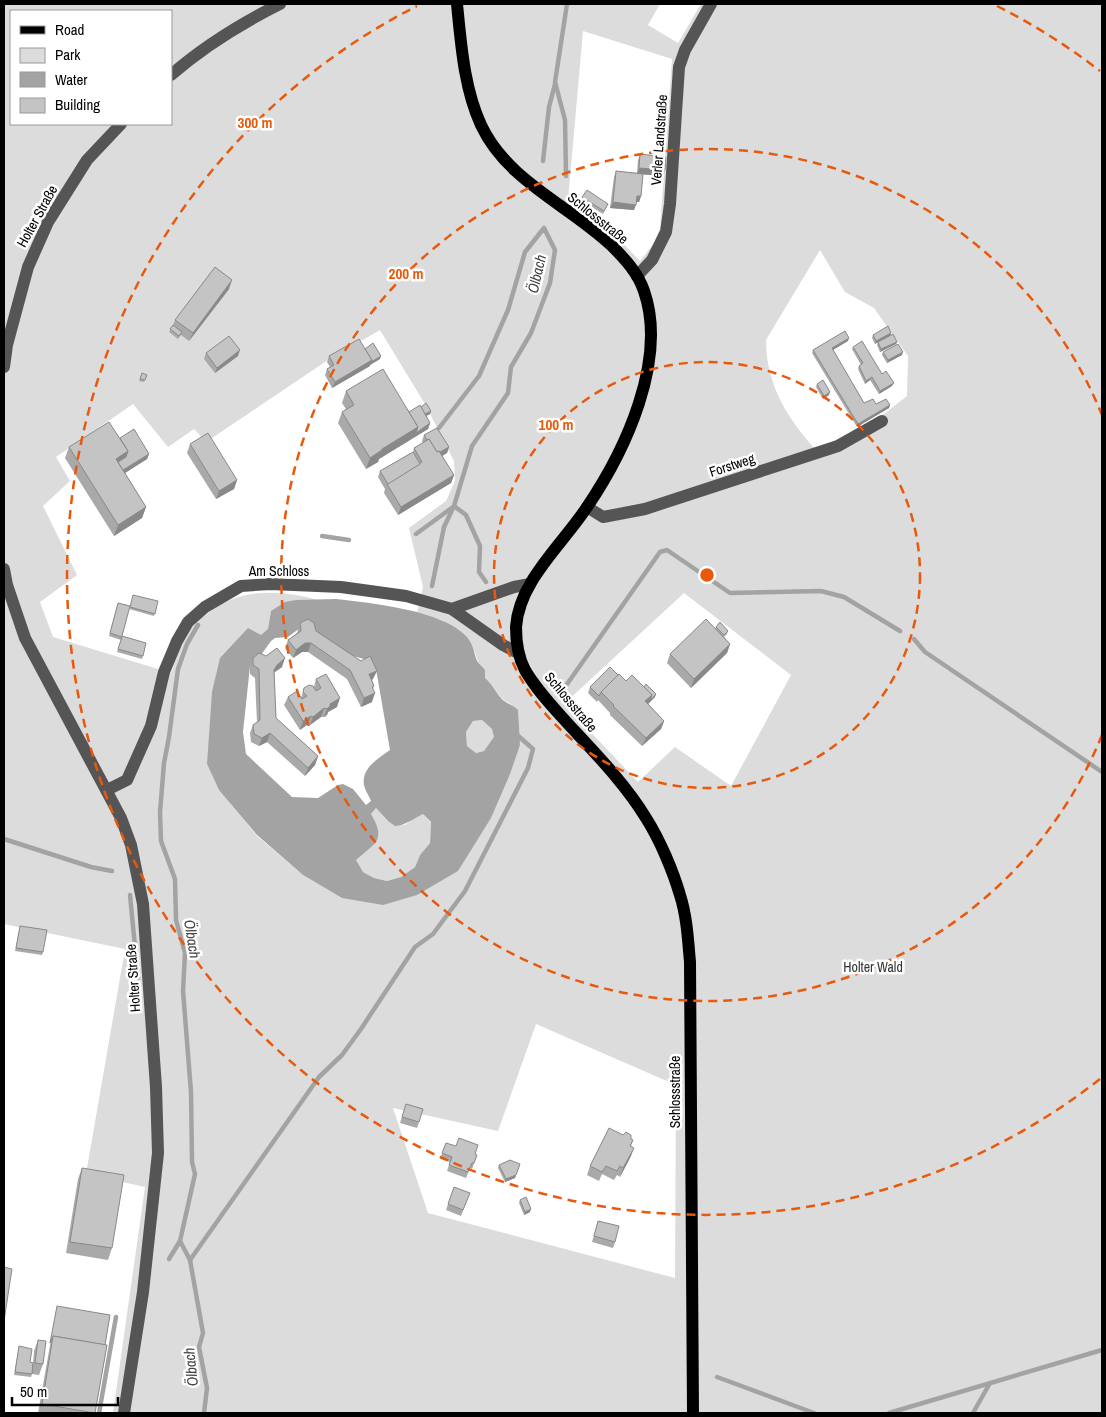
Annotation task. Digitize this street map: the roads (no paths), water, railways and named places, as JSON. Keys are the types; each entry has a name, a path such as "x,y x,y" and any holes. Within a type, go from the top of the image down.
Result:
{"main road":[{"name":"Schlossstraße","path":"457,4 468,86 481,126 500,156 528,182 598,233 625,258 637,276 646,297 651,326 651,351 647,372 639,401 617,457 587,507 530,584 519,607 516,628 518,653 525,671 547,700 618,780 646,818 661,846 680,895 687,929 690,962 693,1413"}],"street":[{"path":"172,74 257,15 280,4"},
{"name":"Verler Landstraße","path":"637,276 652,260 666,232 670,204 679,67 685,50 711,4"},
{"name":"Holter Straße","path":"4,367 7,345 28,267 48,222 88,160 119,125"},
{"name":"Forstweg","path":"587,507 603,516 645,509 838,446 882,421"},
{"name":"Holter Straße","path":"4,569 7,585 26,638 121,818 131,845 143,904 156,1087 158,1153 143,1292 124,1413"},
{"name":"Am Schloss","path":"107,790 127,780 151,726 164,672 188,622 205,607 241,586 270,584 341,587 406,596 452,609 518,653"},
{"path":"452,609 514,587 530,584"}],"water":[{"path":"336,599 368,603 406,609 441,620 456,628 467,637 477,661 485,670 485,678 503,700 518,710 520,745 491,818 458,871 417,895 383,905 342,898 303,875 257,835 219,790 207,764 212,692 220,658 248,628 261,635 268,629 271,611 285,602","holes":["304,625 349,655 364,659 376,669 390,750 376,760 365,773 364,785 371,801 366,805 353,789 343,784 338,785 318,798 292,797 246,754 243,732 250,666 256,662 271,641 275,638 288,637","482,720 492,729 494,737 484,751 476,753 467,746 466,732 473,721","376,808 395,826 406,823 423,814 431,822 430,843 420,855 415,867 401,877 387,881 374,878 363,872 356,860 377,841 378,830 371,814"]}],"waterway":[{"name":"Ölbach","path":"566,176 565,120 555,82 567,4"},
{"name":"Ölbach","path":"543,161 549,107 555,84"},
{"name":"Ölbach","path":"439,428 479,376 508,310 525,252 544,228 555,250 550,283 531,333 511,367 508,393 472,446 454,506 466,515 480,546 479,572 486,582"},
{"name":"Ölbach","path":"432,586 444,527 454,506"},
{"name":"Ölbach","path":"416,534 453,507"},
{"name":"Ölbach","path":"322,536 349,540"},
{"path":"565,687 660,552 667,550 730,593 821,591 844,597 900,631"},
{"name":"Ölbach","path":"190,1260 180,1241 195,1174 192,1162 191,1092 183,991 185,953 176,920 175,879 161,841 160,812 164,763 178,669 187,644 198,625"},
{"path":"914,639 925,652 1102,772"},
{"name":"Ölbach","path":"204,1413 207,1388 199,1347 203,1333 190,1260 319,1077 342,1055 361,1029 415,947 433,934 465,891 528,768 533,749 516,734"},
{"path":"4,839 91,867 112,871"},
{"path":"130,895 138,978"},
{"path":"169,1259 180,1241"},
{"path":"99,1413 116,1317"},
{"path":"889,1413 1102,1350"},
{"path":"717,1377 814,1413"},
{"path":"973,1413 990,1383"}],"park label":[{"name":"Holter Wald","path":"873,967"}]}
